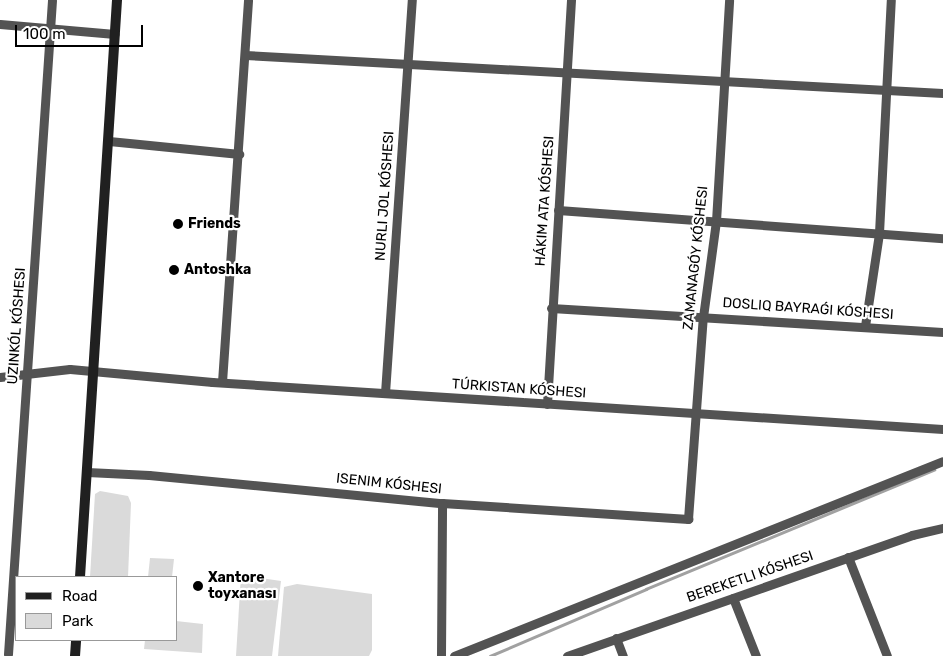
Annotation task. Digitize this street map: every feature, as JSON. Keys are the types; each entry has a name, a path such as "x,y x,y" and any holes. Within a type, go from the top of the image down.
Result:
{"main road":[{"path":"80,576 117,0"},
{"path":"75,656 76,641"}],"street":[{"path":"6,653 28,374 52,0"},
{"path":"222,382 248,0"},
{"path":"385,393 412,0"},
{"name":"HÁKIM ATA KÓSHESI","path":"547,404 571,0"},
{"name":"ZAMANAGÓY KÓSHESI","path":"688,519 703,316 716,221 729,0"},
{"path":"865,326 879,233 891,0"},
{"path":"0,24 115,34"},
{"path":"245,55 943,93"},
{"path":"108,141 239,154"},
{"path":"558,210 943,238"},
{"path":"552,308 943,332"},
{"name":"TÚRKISTAN KÓSHESI","path":"0,377 70,370 547,404 943,429"},
{"path":"454,656 942,465"},
{"name":"ISENIM KÓSHESI","path":"87,472 149,475 442,504 688,519"},
{"path":"440,656 442,504"},
{"name":"BEREKETLI KÓSHESI","path":"567,656 912,535 943,528"},
{"path":"848,557 887,656"},
{"path":"733,598 756,656"},
{"path":"616,638 623,656"}],"green space":[{"path":"100,491 128,496 131,503 128,576 90,576 95,494"},
{"path":"150,558 174,559 172,576 148,576"},
{"path":"241,575 281,581 272,656 236,656"},
{"path":"297,584 372,594 372,650 369,656 278,656 284,587"},
{"path":"178,621 203,624 202,653 144,649 145,641 178,641"}],"waterway":[{"path":"490,656 646,589 934,470"}],"place":[{"name":"Friends","path":"178,224"},
{"name":"Antoshka","path":"174,270"},
{"name":"Xantore toyxanası","path":"198,586"}]}
